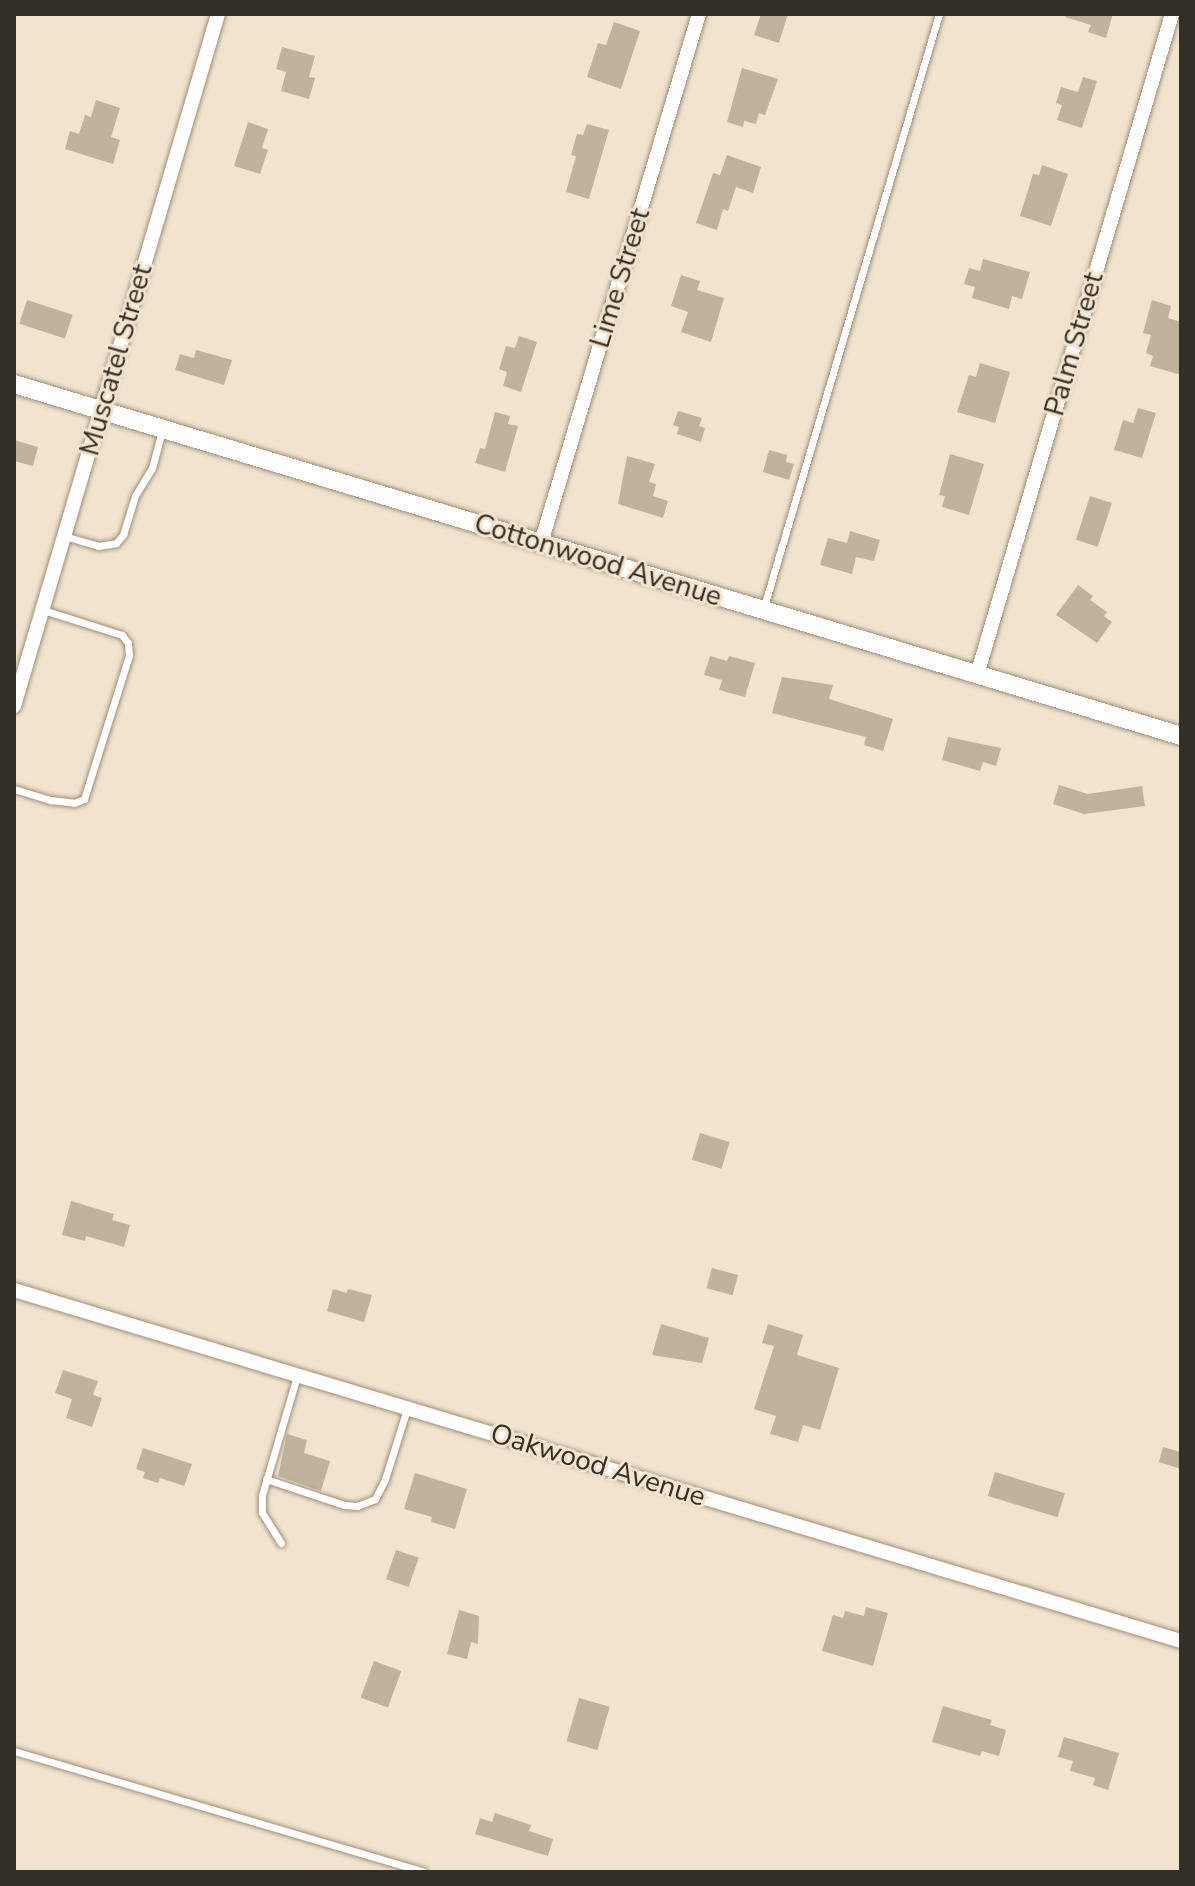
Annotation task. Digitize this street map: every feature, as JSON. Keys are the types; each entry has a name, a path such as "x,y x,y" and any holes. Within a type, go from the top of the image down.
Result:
{"street":[{"name":"Muscatel Street","path":"14,706 218,14"},
{"name":"Lime Street","path":"541,543 699,14"},
{"name":"Palm Street","path":"977,675 1172,14"},
{"name":"Cottonwood Avenue","path":"14,384 1181,736"},
{"name":"Oakwood Avenue","path":"14,1290 1181,1641"}],"lane":[{"path":"763,610 939,14"},
{"path":"64,536 98,546 116,543 123,535 135,496 152,468 163,428"},
{"path":"14,789 51,800 74,803 84,799 89,793 129,655 128,643 122,635 42,610"},
{"path":"281,1543 262,1512 266,1479 297,1375"},
{"path":"266,1479 344,1505 357,1506 375,1499 385,1479 407,1408"},
{"path":"14,1751 424,1872"}],"building":[{"path":"761,14 788,14 779,43 754,35"},
{"path":"1066,14 1113,14 1106,38 1088,32 1091,25 1065,17"},
{"path":"614,22 640,31 621,89 587,77 598,43 606,45"},
{"path":"282,47 315,56 309,77 315,78 309,99 281,91 286,72 276,69"},
{"path":"742,68 778,79 765,115 759,113 756,124 744,121 743,127 727,122"},
{"path":"1083,77 1097,81 1082,128 1057,120 1062,105 1056,103 1061,87 1078,92"},
{"path":"96,100 120,108 111,137 120,140 113,164 65,149 70,131 79,134 85,115 91,117"},
{"path":"248,122 268,129 262,148 268,150 260,174 234,166"},
{"path":"587,124 609,130 589,199 566,192 576,156 571,155 577,134 583,135"},
{"path":"727,155 761,167 753,193 736,187 728,211 723,209 717,230 696,223 713,173 720,175"},
{"path":"1042,165 1068,174 1051,226 1020,216 1033,174 1039,175"},
{"path":"983,259 1030,272 1022,299 1012,296 1009,309 972,298 975,287 964,284 969,268 980,271"},
{"path":"681,275 700,281 697,290 724,298 711,342 681,332 688,312 671,306"},
{"path":"27,300 73,315 65,339 19,324"},
{"path":"1152,300 1171,306 1168,318 1181,322 1181,375 1150,366 1153,356 1146,353 1151,335 1143,333"},
{"path":"519,336 537,342 521,392 503,386 507,372 499,369 506,346 515,348"},
{"path":"196,350 232,360 224,385 175,370 180,354 194,358"},
{"path":"980,363 1010,372 995,423 957,412 969,375 976,377"},
{"path":"1138,408 1156,413 1142,458 1114,450 1123,420 1133,423"},
{"path":"678,411 702,418 699,426 705,428 701,442 677,434 679,427 673,425"},
{"path":"495,412 510,416 508,424 518,426 505,472 475,463 480,448 485,449"},
{"path":"14,440 38,447 33,466 14,461"},
{"path":"769,450 787,455 786,462 794,464 789,480 763,472"},
{"path":"950,454 984,464 969,515 942,507 945,496 939,495"},
{"path":"627,456 655,464 649,482 656,484 653,496 668,501 663,518 618,504"},
{"path":"1090,496 1112,503 1098,547 1076,540"},
{"path":"850,531 880,540 874,561 856,557 852,574 820,565 828,538 847,543"},
{"path":"1078,585 1093,596 1090,600 1107,612 1104,616 1112,622 1097,643 1056,615"},
{"path":"710,656 727,661 729,656 755,663 745,697 719,690 722,680 704,675"},
{"path":"782,677 833,685 829,699 893,719 883,751 864,745 866,737 772,713"},
{"path":"948,737 1001,748 996,766 983,762 980,771 942,760"},
{"path":"1059,785 1088,794 1142,786 1145,806 1084,814 1053,804"},
{"path":"700,1133 730,1142 721,1169 692,1160"},
{"path":"71,1201 114,1214 112,1220 130,1225 124,1247 86,1236 85,1241 62,1235"},
{"path":"712,1268 738,1275 733,1295 707,1288"},
{"path":"333,1289 372,1295 364,1322 327,1311"},
{"path":"661,1324 709,1338 702,1363 652,1355"},
{"path":"768,1324 803,1335 797,1355 839,1368 820,1430 803,1425 798,1442 770,1434 776,1416 754,1409 774,1346 762,1343"},
{"path":"63,1370 98,1381 93,1395 102,1398 92,1427 66,1418 72,1399 55,1393"},
{"path":"287,1434 307,1440 304,1453 330,1461 321,1491 278,1476"},
{"path":"1163,1447 1181,1452 1181,1469 1159,1462"},
{"path":"143,1448 192,1464 184,1486 160,1478 158,1483 143,1478 145,1472 136,1469"},
{"path":"995,1472 1065,1493 1058,1517 988,1496"},
{"path":"415,1473 467,1489 455,1529 431,1522 432,1517 404,1509"},
{"path":"396,1550 419,1558 409,1587 386,1579"},
{"path":"866,1607 888,1613 873,1666 822,1651 833,1615 843,1618 845,1611 864,1616"},
{"path":"459,1610 479,1616 478,1644 471,1642 467,1659 447,1654"},
{"path":"374,1661 401,1671 388,1708 361,1698"},
{"path":"579,1698 610,1707 597,1750 567,1741"},
{"path":"943,1706 992,1720 990,1725 1006,1730 999,1756 982,1751 980,1756 932,1742"},
{"path":"1064,1737 1119,1753 1108,1790 1093,1785 1095,1778 1070,1771 1073,1761 1058,1757"},
{"path":"495,1813 531,1825 529,1831 553,1839 548,1856 475,1834 480,1818 492,1822"}]}
